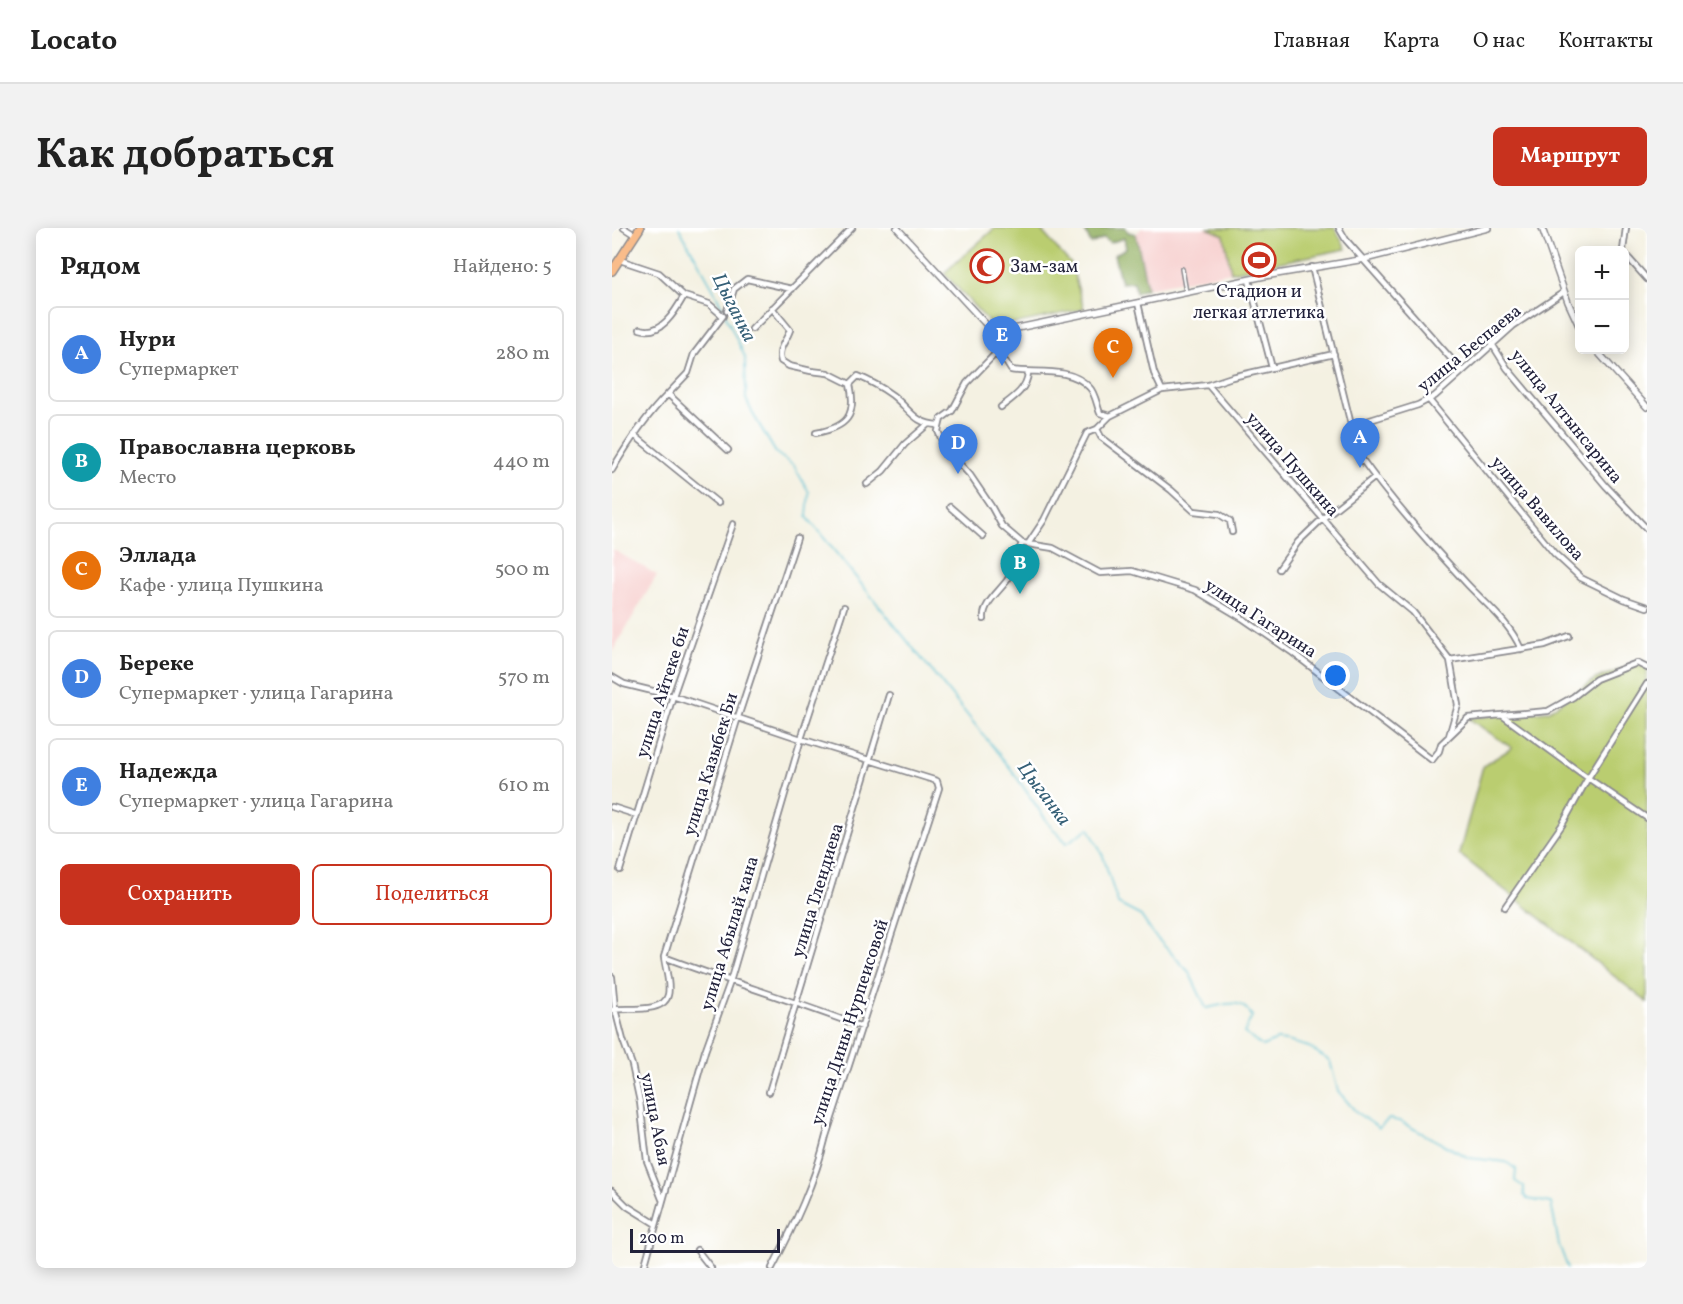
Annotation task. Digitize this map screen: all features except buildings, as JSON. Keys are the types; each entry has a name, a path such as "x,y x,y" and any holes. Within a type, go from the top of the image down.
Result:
{"main road":[{"path":"612,271 640,228"}],"street":[{"path":"624,228 635,235"},
{"path":"752,329 852,228"},
{"path":"897,228 994,333 996,354 1006,362 1011,370 1070,375 1090,387 1100,413 1101,423"},
{"path":"1339,228 1346,240 1462,371"},
{"path":"994,333 1186,292 1365,259 1488,228"},
{"path":"1542,228 1575,317"},
{"path":"1624,246 1626,228"},
{"path":"1629,258 1647,279"},
{"path":"612,470 654,409 688,373 694,354 723,316 709,304 684,296 659,273 620,260"},
{"path":"1312,267 1361,458 1469,586 1507,624 1521,649"},
{"path":"1182,269 1186,292"},
{"path":"727,311 734,289 747,279 792,289"},
{"path":"1249,280 1272,368"},
{"name":"улица Беспаева","path":"1352,426 1429,400 1513,326 1564,292"},
{"path":"640,329 654,330 661,326 684,296"},
{"path":"1138,303 1154,374 1162,390"},
{"path":"772,308 790,330 787,340 781,346 779,355 781,361 789,366 828,373 850,384 853,396 851,412 846,423 832,430 816,432"},
{"name":"улица Алтынсарина","path":"1492,344 1507,368 1606,486 1647,529"},
{"path":"996,354 967,383 952,411 941,419 938,431 945,448 970,475 1002,526 1025,544"},
{"path":"984,619 983,613 987,606 1009,577 1025,544 1044,520 1087,433 1097,429 1110,416 1162,390 1208,386 1232,377 1334,354"},
{"path":"1600,354 1647,407"},
{"path":"1001,407 1023,389 1028,382 1028,373"},
{"path":"850,384 858,376 875,383 893,396 915,419 927,424 939,425"},
{"name":"улица Пушкина","path":"1208,386 1379,584 1413,612 1450,660 1458,705 1449,737"},
{"path":"668,394 728,450"},
{"name":"улица Вавилова","path":"1429,400 1554,553 1581,578 1624,599 1647,607"},
{"path":"1100,413 1110,416"},
{"path":"867,484 883,471 905,444 927,424"},
{"path":"1097,429 1101,437 1171,490 1194,511 1219,514 1230,521 1232,532"},
{"path":"634,435 718,503"},
{"path":"1279,569 1298,542 1322,519 1375,477"},
{"path":"950,507 983,536"},
{"name":"улица Айтеке би","path":"620,870 673,696 733,524"},
{"name":"улица Казыбек Би","path":"613,1010 655,1007 666,1000 669,994 664,957 738,717 797,538"},
{"name":"улица Гагарина","path":"1025,544 1053,548 1100,573 1132,571 1195,590 1242,618 1293,653 1432,760 1441,744 1449,737"},
{"name":"улица Абылай хана","path":"644,1268 705,1050 730,982 801,739 844,607"},
{"path":"1450,660 1545,645 1569,636"},
{"path":"1449,737 1468,718 1548,711 1573,697 1596,679 1637,663 1647,668"},
{"path":"612,677 624,684 673,696 870,761"},
{"path":"1505,907 1562,825 1588,778 1647,684"},
{"name":"улица Тлендиева","path":"769,1092 889,695"},
{"path":"1503,716 1647,818"},
{"name":"улица Дины Нурпеисовой","path":"772,1268 793,1229 820,1159 939,788 937,781 870,761"},
{"path":"612,807 637,814"},
{"path":"664,957 730,982 797,1002 862,1028"},
{"name":"улица Абая","path":"612,977 613,1010 632,1065 640,1102 647,1161 663,1202"},
{"path":"612,1191 627,1206 656,1224"},
{"path":"697,1250 711,1268"}],"shaded area":[{"path":"1142,228 1207,228 1224,235 1231,272 1147,288 1136,234"},
{"path":"612,549 657,575 612,652"}],"green space":[{"path":"995,228 1039,228 1071,264 1084,309 994,328 944,273"},
{"path":"1084,228 1126,228 1128,232 1136,234 1147,288 1136,293 1134,282 1121,283 1114,255 1126,248 1124,238 1110,243 1104,238 1091,244"},
{"name":"Стадион и легкая атлетика","path":"1207,228 1335,228 1346,249 1231,272 1224,235"},
{"path":"1637,663 1647,668 1647,1002 1459,854 1483,766 1512,748 1468,718 1548,711 1596,679"}],"waterway":[{"name":"Цыганка","path":"679,228 713,288 745,357 746,399 753,414 776,453 794,466 809,492 807,517 1011,769 1051,827 1067,843 1089,828 1103,856 1118,904 1141,916 1153,934 1189,972 1206,1008 1232,1003 1243,1006 1252,1016 1244,1033 1262,1046 1277,1040 1287,1041 1309,1047 1330,1061 1338,1091 1357,1113 1379,1128 1389,1119 1399,1121 1469,1158 1506,1162 1516,1169 1515,1181 1524,1187 1524,1195 1527,1199 1551,1203 1559,1245 1568,1268"}],"place":[{"name":"Стадион и легкая атлетика","path":"1259,260"},
{"name":"Зам-зам","path":"987,266"},
{"name":"Надежда","path":"1002,366"},
{"name":"Эллада","path":"1113,378"},
{"name":"Нури","path":"1360,468"},
{"name":"Береке","path":"958,474"},
{"name":"Православна церковь","path":"1020,594"}]}
